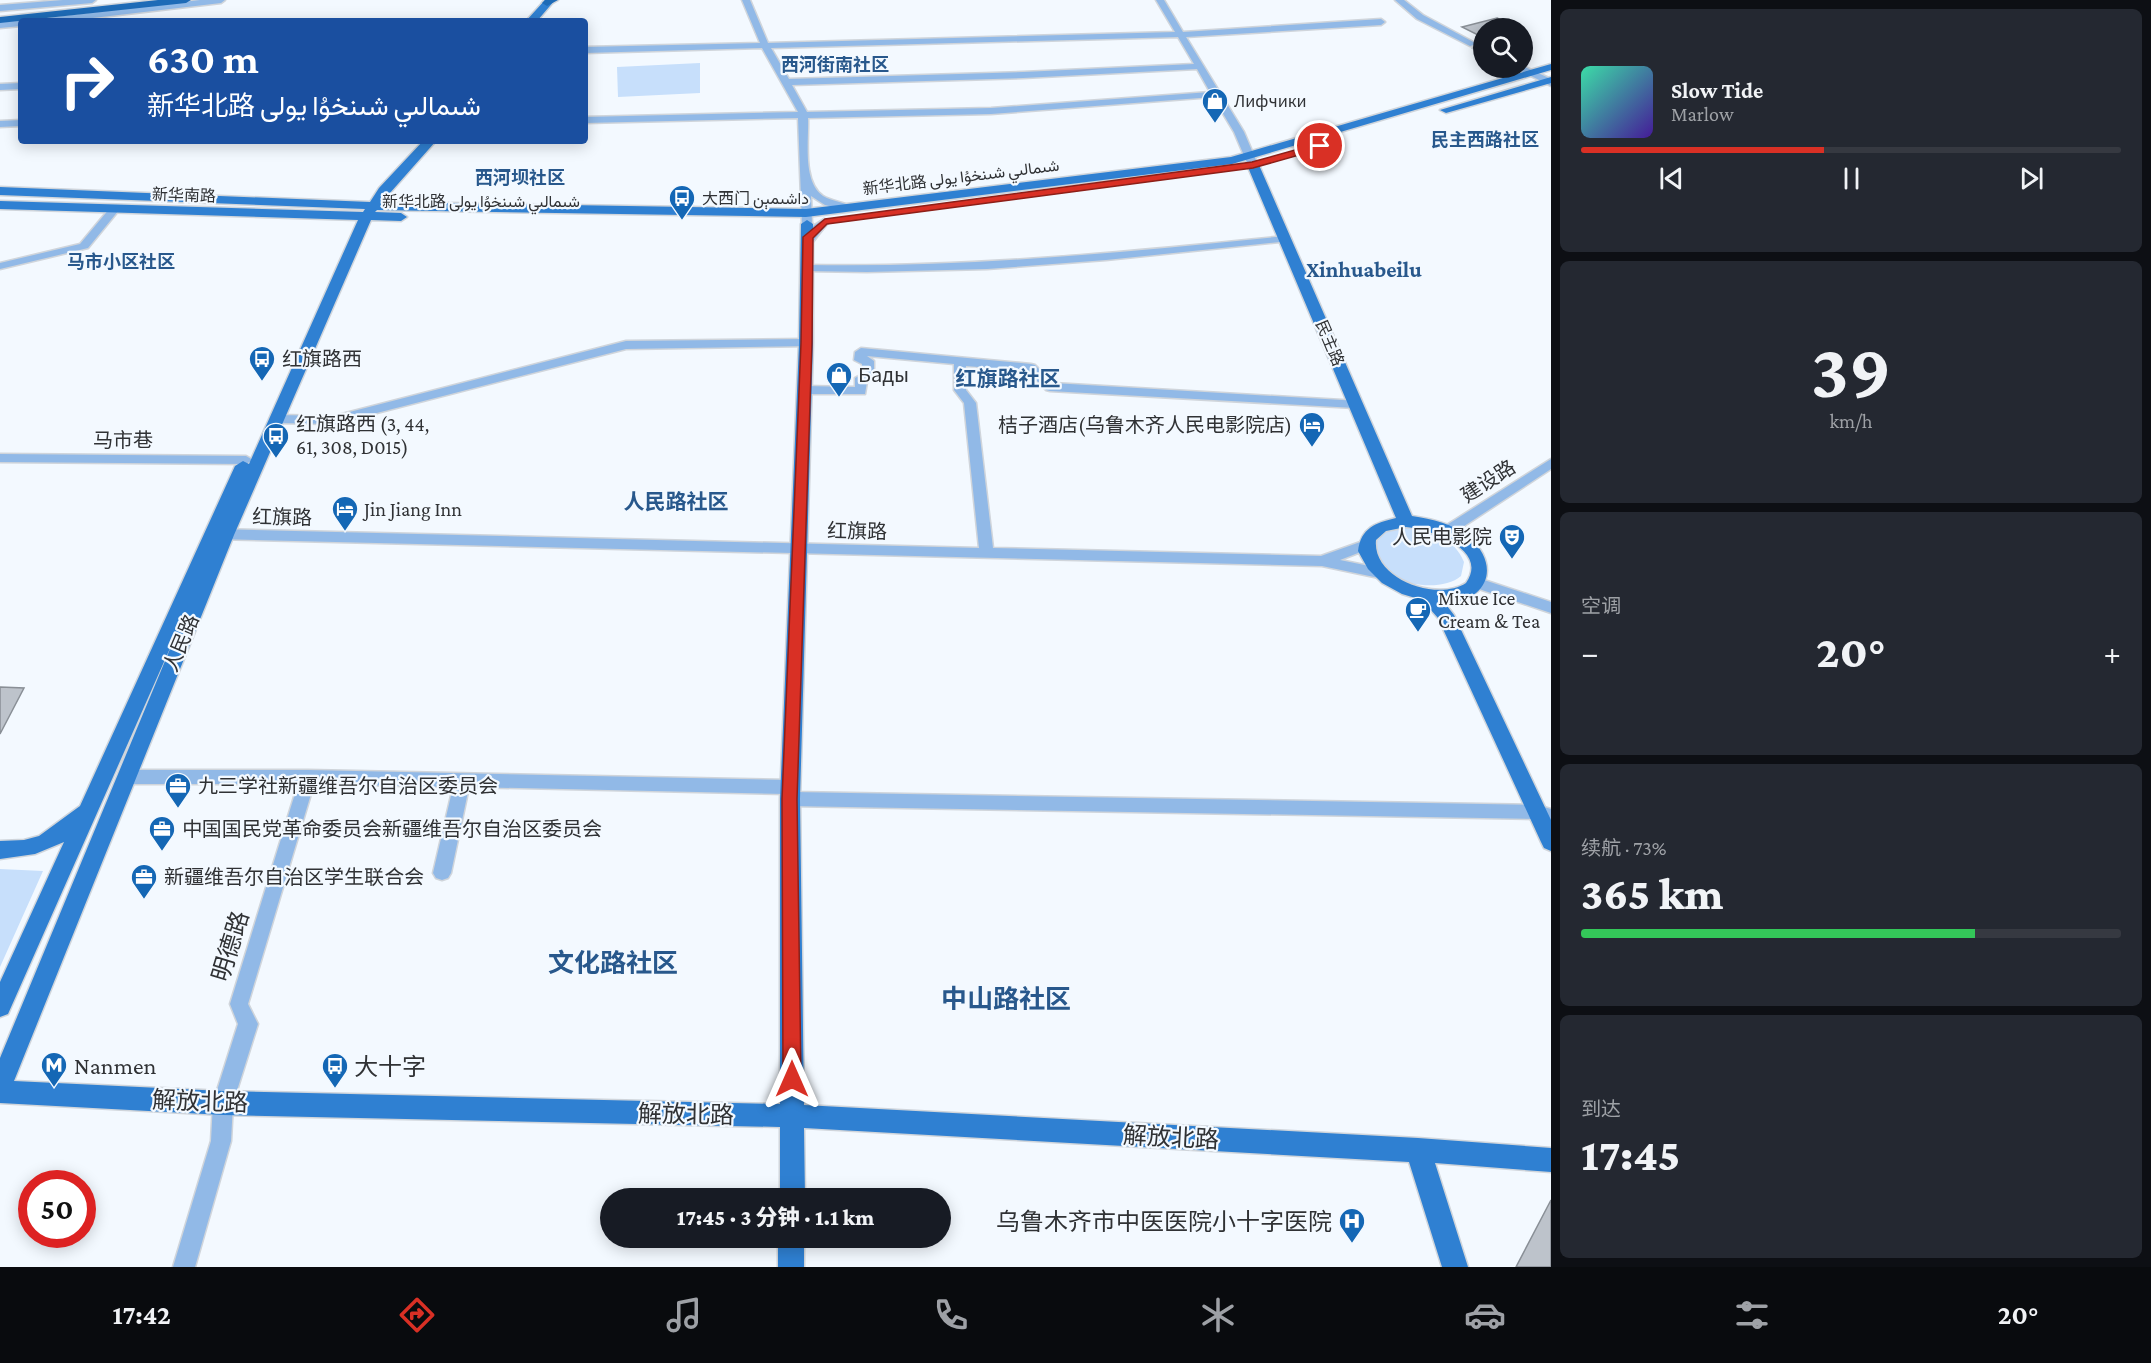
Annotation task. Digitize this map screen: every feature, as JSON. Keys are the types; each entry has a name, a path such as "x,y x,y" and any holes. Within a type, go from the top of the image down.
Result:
{"highway":[{"path":"0,13 130,0"},
{"path":"19,18 186,0"},
{"path":"0,20 18,18"}],"main road":[{"path":"522,18 543,1"},
{"path":"533,18 543,1"},
{"name":"新华北路 شىمالىي شىنخۇا يولى","path":"1533,69 1551,67"},
{"name":"新华北路 شىمالىي شىنخۇا يولى","path":"812,220 849,208 1251,161 1501,78"},
{"name":"新华北路 شىمالىي شىنخۇا يولى","path":"365,211 588,219 812,220 1251,161 1550,82"},
{"path":"365,211 372,188 412,144"},
{"path":"365,211 427,144"},
{"name":"民主路","path":"1251,161 1406,521"},
{"name":"新华南路","path":"0,191 365,211"},
{"name":"新华南路","path":"0,205 114,210 365,211"},
{"name":"人民路","path":"0,1007 96,794 277,419 365,211"},
{"name":"人民路","path":"0,1090 126,777 220,534 246,460 365,211"},
{"path":"792,1188 790,793 805,390 807,246 812,220"},
{"path":"1406,521 1447,531 1462,540 1476,556 1481,573 1478,583 1470,591 1459,595 1429,596 1410,592 1380,573 1371,564 1366,545 1370,535 1378,528 1406,521"},
{"path":"1429,596 1445,615 1544,814 1551,842"},
{"path":"0,850 17,851 57,836 74,824 96,794"},
{"name":"解放北路","path":"0,1090 223,1103 792,1116 1418,1150 1551,1160"},
{"path":"1418,1150 1455,1267"},
{"path":"791,1248 791,1267"}],"street":[{"path":"0,8 92,0"},
{"path":"82,18 166,11 221,0"},
{"path":"746,0 766,47 803,113 805,180 812,220"},
{"path":"1160,0 1177,33 1239,132 1251,161"},
{"path":"1399,0 1420,17 1473,44"},
{"path":"588,50 1228,33 1381,22"},
{"path":"0,25 18,23"},
{"path":"786,82 1023,75 1198,66"},
{"path":"1533,74 1550,82"},
{"path":"0,87 18,86"},
{"path":"588,120 803,113 991,111 1215,94"},
{"path":"0,123 18,123"},
{"path":"805,180 812,194 821,200 849,208"},
{"path":"0,266 84,246 114,210"},
{"path":"807,268 903,269 1027,265 1286,239"},
{"path":"277,419 334,420 627,345 806,343"},
{"path":"805,390 861,391 861,378 868,378 868,361 860,360 861,352 1031,368 1050,387 1355,404"},
{"path":"960,361 960,390 970,403 987,554"},
{"name":"马市巷","path":"0,458 246,460"},
{"name":"建设路","path":"1447,531 1551,463"},
{"name":"红旗路","path":"220,534 799,550 1322,561"},
{"path":"1322,561 1366,545"},
{"path":"1322,561 1380,573"},
{"path":"1478,583 1551,608"},
{"path":"126,777 308,777 1544,814"},
{"name":"明德路","path":"184,1267 221,1141 223,1103 248,1024 239,1004 308,777"},
{"path":"442,873 462,782"}],"shaded area":[{"path":"700,63 700,93 618,97 617,67"},
{"path":"1408,526 1433,533 1448,541 1464,562 1461,576 1452,582 1440,585 1414,584 1389,574 1380,567 1375,557 1375,538 1383,531"},
{"path":"0,869 43,871 0,967"}],"building":[{"path":"1473,24 1473,32 1462,27"},
{"path":"0,687 24,688 0,734"},
{"path":"1551,1200 1551,1267 1516,1267"}],"place":[{"name":"Лифчики","path":"1215,124"},
{"name":"大西门 داشىمېن","path":"682,221"},
{"name":"红旗路西","path":"262,382"},
{"name":"Бады","path":"839,398"},
{"name":"桔子酒店(乌鲁木齐人民电影院店)","path":"1312,448"},
{"name":"红旗路西 (3, 44, 61, 308, D015)","path":"276,459"},
{"name":"Jin Jiang Inn","path":"345,532"},
{"name":"人民电影院","path":"1512,560"},
{"name":"Mixue Ice Cream & Tea","path":"1418,633"},
{"name":"九三学社新疆维吾尔自治区委员会","path":"178,809"},
{"name":"中国国民党革命委员会新疆维吾尔自治区委员会","path":"162,852"},
{"name":"新疆维吾尔自治区学生联合会","path":"144,900"},
{"name":"Nanmen","path":"54,1088"},
{"name":"大十字","path":"335,1089"},
{"name":"乌鲁木齐市中医医院小十字医院","path":"1352,1244"}],"district":[{"name":"西河街南社区","path":"835,65"},
{"name":"民主西路社区","path":"1485,140"},
{"name":"西河坝社区","path":"520,178"},
{"name":"马市小区社区","path":"121,262"},
{"name":"Xinhuabeilu","path":"1364,269"},
{"name":"红旗路社区","path":"1008,379"},
{"name":"人民路社区","path":"676,502"},
{"name":"文化路社区","path":"613,963"},
{"name":"中山路社区","path":"1006,999"}],"route":[{"path":"792,1079 790,799 808,237 825,222 867,214 988,201 1253,165 1320,146"}]}
